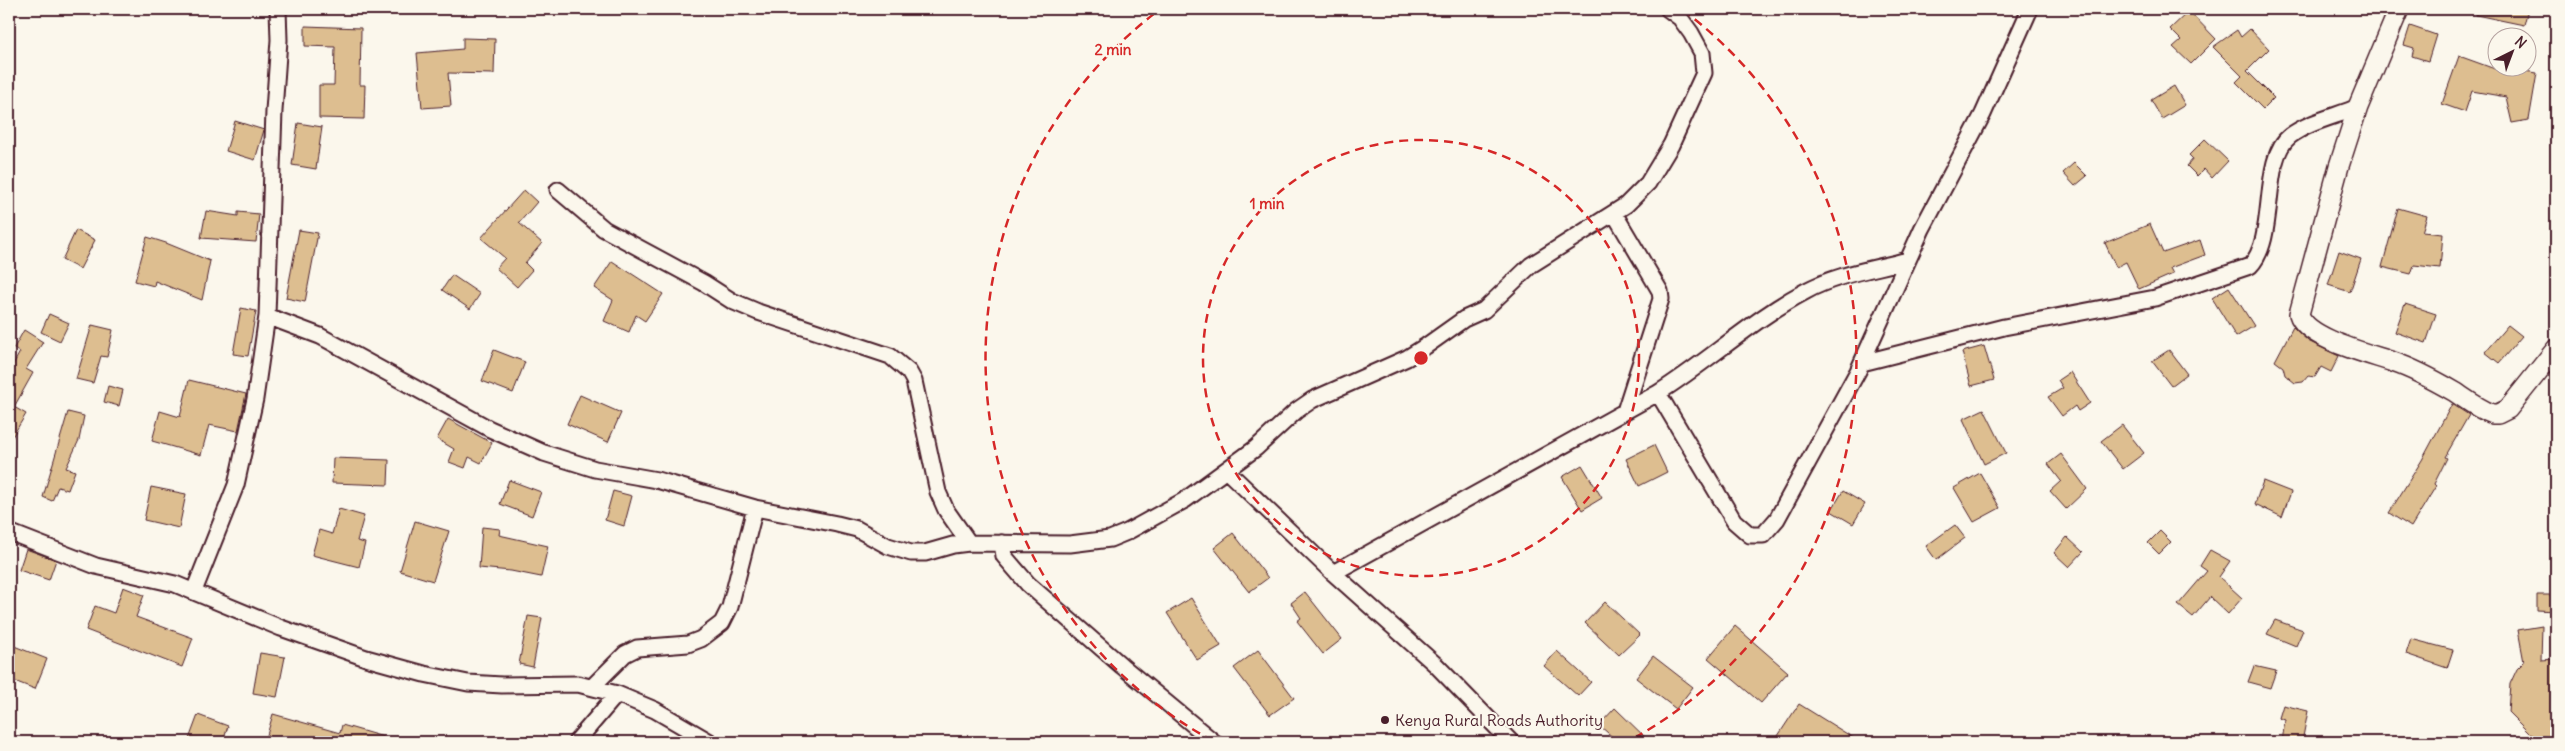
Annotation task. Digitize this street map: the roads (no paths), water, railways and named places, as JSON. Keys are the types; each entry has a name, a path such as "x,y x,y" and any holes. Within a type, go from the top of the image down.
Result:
{"street":[{"path":"194,591 236,485 255,399 266,316 274,111 280,40 278,9"},
{"path":"266,316 320,336 490,429 544,453 595,469 657,480 755,508 857,529 888,546 912,553 925,553 953,545 969,543 1070,544 1110,539 1185,500 1226,470 1312,400 1406,358 1464,319 1484,310 1531,265 1626,206 1648,183 1671,145 1704,73 1702,53 1691,33 1680,18 1668,9"},
{"path":"1658,393 1734,521 1750,535 1763,535 1777,519 1786,504 1862,363 1908,260 1983,114 2030,9"},
{"path":"2399,9 2358,108 2339,166 2299,314 2300,318 2305,324 2345,347 2393,362 2411,370 2448,388 2492,414 2498,414 2508,409 2556,349"},
{"path":"1862,363 2004,327 2155,298 2250,266 2255,260 2262,243 2278,156 2284,142 2302,129 2358,108"},
{"path":"558,190 604,229 704,283 732,301 890,356 900,364 914,381 938,492 946,510 969,543"},
{"path":"1614,213 1660,291 1661,299 1625,411"},
{"path":"1333,574 1658,393 1684,377 1759,321 1807,290 1843,277 1908,260"},
{"path":"1226,470 1333,574 1436,665 1512,742"},
{"path":"592,687 625,654 637,648 688,644 701,639 722,623 730,607 755,508"},
{"path":"9,532 96,566 175,584 281,628 366,658 424,674 468,683 502,685 578,684 617,694 654,710 710,742"},
{"path":"1002,543 1004,556 1028,584 1122,666 1214,742"},
{"path":"576,742 617,694"}],"place":[{"name":"Kenya Rural Roads Authority","path":"1385,720"}]}
